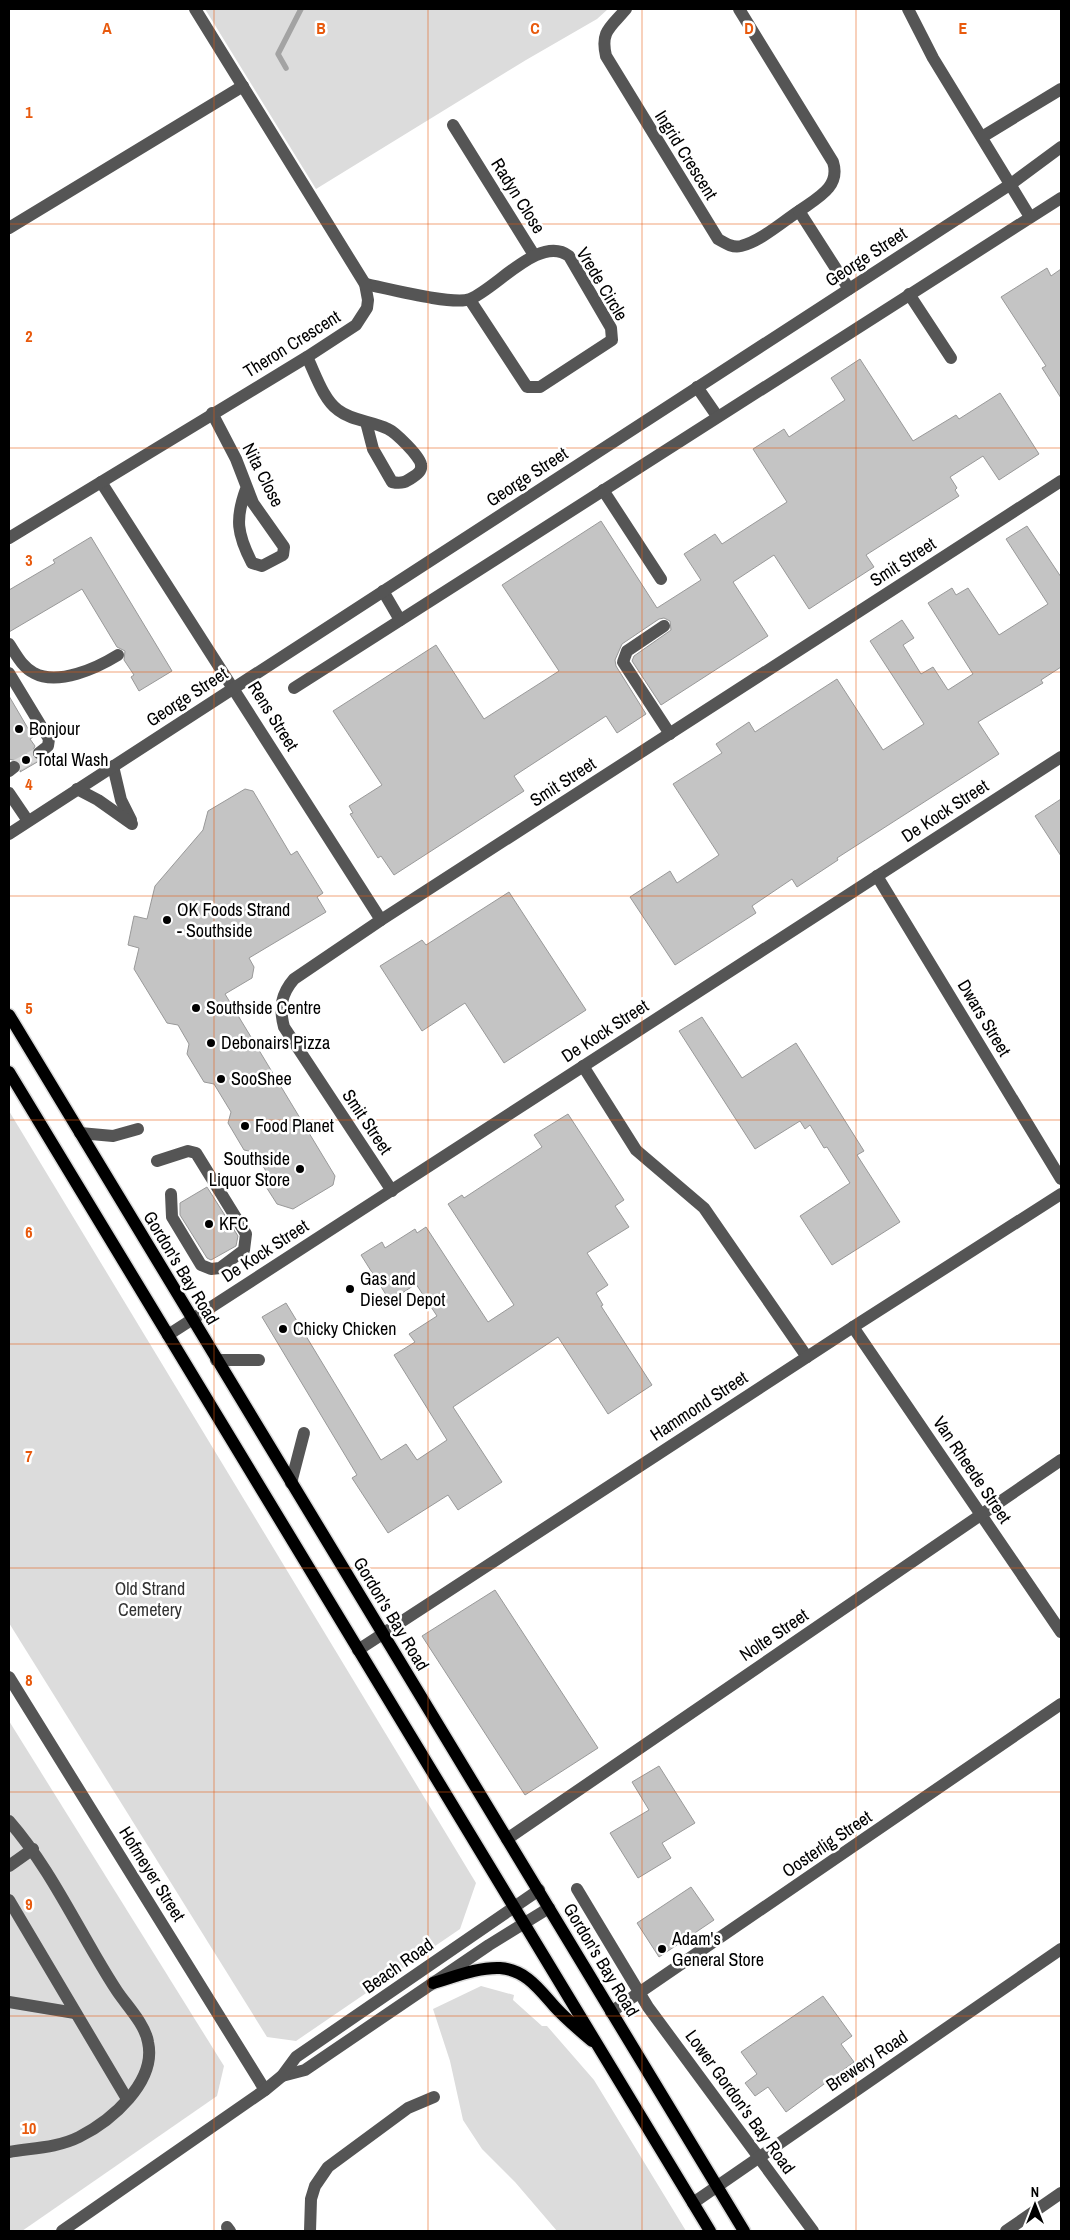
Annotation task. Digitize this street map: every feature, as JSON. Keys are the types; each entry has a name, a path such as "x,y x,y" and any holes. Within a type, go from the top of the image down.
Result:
{"main road":[{"name":"Gordon's Bay Road","path":"9,1015 191,1320 539,1890 744,2231"},
{"path":"9,1072 710,2231"},
{"path":"433,1983 483,1970 500,1968 518,1971 533,1982 574,2026 599,2047"}],"street":[{"path":"195,9 365,284 452,301 470,300"},
{"name":"Ingrid Crescent","path":"626,9 608,29 604,38 606,56 718,239 729,246 740,246 754,240 799,211 830,187 835,179 836,170 833,162 739,9"},
{"path":"908,9 933,58 1030,217"},
{"path":"9,228 243,86"},
{"path":"982,137 1061,89"},
{"name":"Radyn Close","path":"453,125 534,255 470,300"},
{"name":"George Street","path":"9,834 1011,184 1061,147"},
{"path":"294,688 1061,198"},
{"path":"799,211 849,289"},
{"name":"Vrede Circle","path":"470,300 527,387 540,387 609,343 613,336 611,328 569,256 561,250 534,255"},
{"name":"Theron Crescent","path":"9,538 307,357 361,320 368,300 365,284"},
{"path":"909,294 951,358"},
{"path":"307,357 330,401 337,410 366,422 390,429 420,460 421,469 418,474 404,483 392,482 372,449 366,422"},
{"path":"697,387 717,416"},
{"name":"Nita Close","path":"212,414 236,459 253,503 282,543 284,551 280,557 262,566 252,563 242,539 238,523 238,509 246,489"},
{"name":"Smit Street","path":"392,1191 289,1036 281,1016 283,996 294,979 381,920 1061,481"},
{"name":"Rens Street","path":"101,482 381,920"},
{"path":"603,490 661,579"},
{"path":"383,591 400,620"},
{"path":"664,626 627,650 623,662 670,734"},
{"path":"9,644 22,663 33,672 45,677 63,676 85,671 118,655"},
{"path":"9,673 49,739 48,746 38,753"},
{"name":"De Kock Street","path":"168,1335 1061,757"},
{"path":"77,789 98,800 132,824 121,800 113,766"},
{"path":"9,793 28,821"},
{"name":"Dwars Street","path":"877,876 1061,1179"},
{"path":"583,1066 636,1150 704,1208 807,1357"},
{"path":"80,1133 113,1136 138,1129"},
{"path":"157,1161 188,1152 196,1153 246,1234 244,1250 220,1268 211,1269 201,1265 172,1217 171,1194"},
{"name":"Hammond Street","path":"358,1650 853,1327 1061,1194"},
{"name":"Van Rheede Street","path":"853,1327 1061,1632"},
{"path":"216,1360 259,1360"},
{"path":"291,1483 304,1433"},
{"name":"Nolte Street","path":"507,1839 1061,1460"},
{"name":"Hofmeyer Street","path":"9,1676 265,2090"},
{"name":"Oosterlig Street","path":"611,2012 1061,1704"},
{"path":"9,1821 33,1849 148,2041 149,2051 144,2074 127,2099 101,2122 79,2137 40,2148 9,2152"},
{"path":"9,1866 33,1849"},
{"name":"Lower Gordon's Bay Road","path":"577,1889 640,1993 813,2231"},
{"name":"Beach Road","path":"62,2231 265,2090 282,2076 296,2057 539,1890"},
{"path":"9,1900 127,2099"},
{"name":"Beach Road","path":"282,2076 305,2070 433,1983 549,1908"},
{"name":"Brewery Road","path":"693,2203 1061,1949"},
{"path":"9,2002 75,2013"},
{"path":"310,2231 311,2199 315,2186 328,2167 408,2108 434,2097"},
{"path":"1006,2231 1061,2193"}],"green space":[{"path":"205,9 608,9 597,19 526,60 316,189"},
{"name":"Old Strand Cemetery","path":"9,1111 476,1883 460,1929 296,2041 267,2037 9,1623"},
{"path":"9,1721 224,2066 217,2096 22,2231 9,2231"},
{"path":"481,1986 514,1995 513,2000 542,2026 547,2026 594,2080 686,2231 557,2231 515,2182 482,2149 463,2120 450,2061 433,2009"}],"building":[{"path":"1047,268 1051,276 1061,269 1061,398 1042,368 1046,366 1001,297"},
{"path":"860,359 913,441 956,415 959,419 1000,393 1039,454 999,480 983,456 950,477 957,488 955,490 959,496 866,555 874,567 809,609 774,555 733,582 768,636 661,705 632,661 634,656 671,630 670,621 664,618 659,619 622,644 615,660 616,666 646,714 617,733 606,716 514,776 524,791 394,875 381,856 378,858 350,814 353,813 349,806 382,785 333,711 436,645 484,719 559,671 502,585 601,521 657,608 701,580 684,554 715,534 722,544 787,502 753,449 784,429 789,437 845,400 831,378"},
{"path":"1027,526 1061,577 1061,667 1041,680 1043,683 978,722 999,754 837,858 838,860 797,887 792,879 752,906 756,913 675,965 630,897 670,871 677,883 719,855 673,784 722,753 716,744 749,722 755,732 837,679 883,750 924,724 870,641 902,620 914,638 903,645 921,674 933,667 948,690 973,674 928,603 952,588 956,595 968,588 999,635 1048,604 1006,539"},
{"path":"91,537 172,671 139,691 131,677 134,675 124,660 125,651 117,647 82,589 9,632 9,590 55,563 53,560"},
{"path":"9,696 33,737 30,739 35,746 31,755 39,761 20,772 22,766 20,762 9,759"},
{"name":"Southside Centre","path":"245,789 253,791 291,855 297,851 323,893 317,897 326,912 249,958 254,967 252,978 225,994 335,1176 333,1185 293,1209 277,1204 263,1182 266,1171 254,1152 244,1150 228,1123 231,1112 214,1084 204,1082 187,1054 189,1044 178,1025 167,1023 134,969 139,948 128,945 134,916 147,919 155,886 203,830 208,811"},
{"path":"1061,799 1061,856 1035,816"},
{"path":"509,892 586,1010 504,1063 465,1003 422,1031 380,966 422,940 426,945"},
{"path":"702,1017 742,1078 796,1043 864,1151 857,1155 900,1222 832,1265 800,1216 850,1183 827,1147 824,1148 810,1125 805,1129 800,1121 755,1149 679,1031"},
{"path":"568,1114 624,1200 615,1206 629,1227 587,1253 608,1285 596,1293 603,1305 601,1306 652,1385 608,1414 558,1337 453,1407 502,1482 458,1510 448,1495 388,1533 352,1478 357,1475 262,1317 286,1303 381,1460 406,1444 417,1460 447,1440 394,1355 415,1342 409,1334 437,1316 416,1284 390,1301 361,1255 382,1242 385,1248 415,1229 417,1233 426,1227 488,1322 514,1305 448,1204 462,1195 464,1198 542,1147 534,1135"},
{"name":"KFC","path":"207,1187 238,1236 236,1246 211,1260 207,1258 180,1215 180,1203"},
{"path":"495,1590 598,1748 525,1795 422,1636"},
{"path":"659,1766 695,1823 662,1843 671,1858 638,1878 610,1833 649,1810 632,1782"},
{"path":"691,1887 714,1920 659,1957 637,1923"},
{"path":"823,1996 852,2036 841,2044 854,2062 786,2112 768,2087 755,2096 745,2083 757,2074 741,2052"}],"waterway":[{"path":"286,68 278,54 301,9"}],"tunnel":[{"path":"14,767 39,753"}],"place":[{"name":"Bonjour","path":"19,729"},
{"name":"Total Wash","path":"26,760"},
{"name":"OK Foods Strand - Southside","path":"167,920"},
{"name":"Southside Centre","path":"196,1008"},
{"name":"Debonairs Pizza","path":"211,1043"},
{"name":"SooShee","path":"221,1079"},
{"name":"Food Planet","path":"245,1126"},
{"name":"Southside Liquor Store","path":"300,1169"},
{"name":"KFC","path":"209,1224"},
{"name":"Gas and Diesel Depot","path":"350,1289"},
{"name":"Chicky Chicken","path":"283,1329"},
{"name":"Adam's General Store","path":"662,1949"}]}
